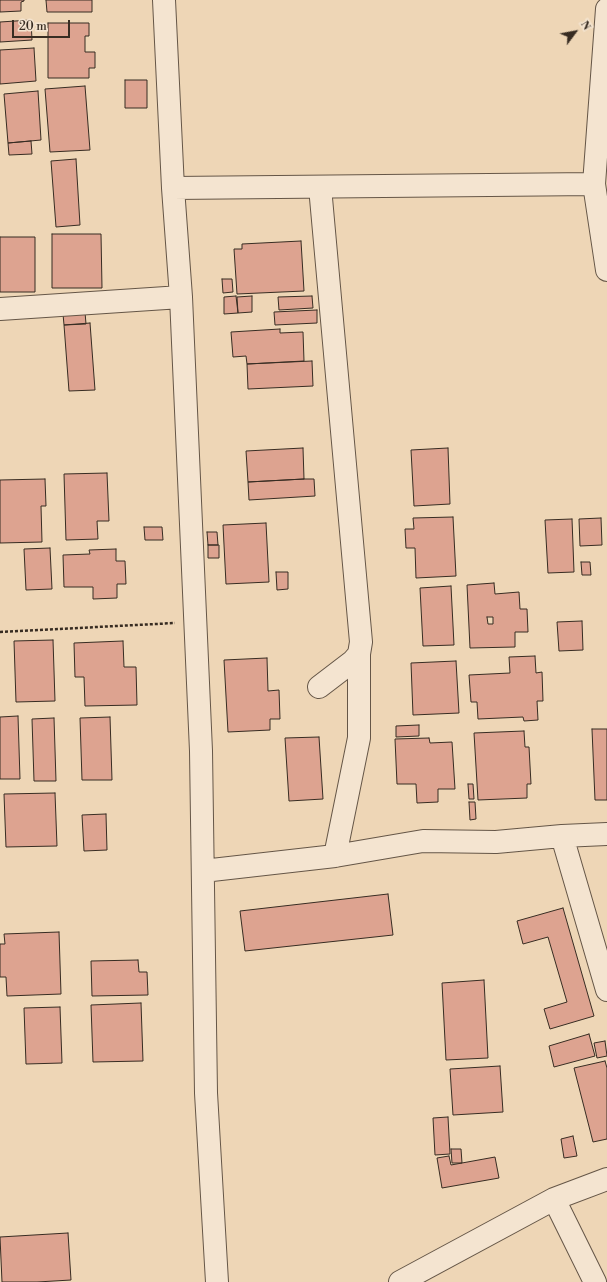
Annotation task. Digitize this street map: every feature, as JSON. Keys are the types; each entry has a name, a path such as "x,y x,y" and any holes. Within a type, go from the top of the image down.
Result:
{"street":[{"path":"164,0 173,188 181,297 195,622 203,871 206,1093 217,1282"},
{"path":"607,9 594,184 607,270"},
{"path":"173,188 594,184"},
{"path":"320,187 361,642 359,654 359,738 335,856"},
{"path":"0,309 181,297"},
{"path":"319,686 353,661 359,654"},
{"path":"203,871 335,856 423,841 496,842 562,836 607,834"},
{"path":"562,836 607,990"},
{"path":"400,1282 554,1199 607,1179"},
{"path":"554,1199 595,1282"}],"path":[{"path":"0,632 195,622"}],"building":[{"path":"0,0 24,1 21,2 21,11 0,12"},
{"path":"46,0 92,0 92,12 47,12"},
{"path":"31,20 32,40 0,42 0,22"},
{"path":"48,23 89,23 89,36 85,36 85,52 95,52 95,68 89,68 89,78 48,78"},
{"path":"34,48 36,81 0,84 0,50"},
{"path":"125,80 147,80 147,108 125,108"},
{"path":"85,86 90,150 50,152 45,89"},
{"path":"38,91 41,140 8,143 4,94"},
{"path":"31,141 32,154 9,155 8,143"},
{"path":"76,159 80,225 56,227 51,161"},
{"path":"52,234 101,234 102,288 52,288"},
{"path":"0,237 35,237 35,292 0,292"},
{"path":"301,241 304,291 237,294 234,249 242,249 242,244"},
{"path":"222,279 232,279 233,292 223,293"},
{"path":"236,296 238,313 224,314 224,297"},
{"path":"252,296 252,312 238,313 237,297"},
{"path":"312,296 313,308 279,310 278,297"},
{"path":"317,310 317,323 275,325 274,312"},
{"path":"85,312 86,324 64,325 63,314"},
{"path":"90,323 95,390 69,391 64,325"},
{"path":"280,329 280,333 303,332 304,361 247,364 246,356 233,357 231,332"},
{"path":"312,361 313,386 248,389 247,364"},
{"path":"303,448 304,479 248,482 246,451"},
{"path":"448,448 450,504 414,506 411,450"},
{"path":"107,473 109,521 97,521 98,539 66,540 64,474"},
{"path":"45,479 46,506 41,506 42,542 0,543 0,480"},
{"path":"314,479 315,496 249,500 248,482"},
{"path":"453,517 456,576 416,578 415,548 406,548 405,529 414,529 413,518"},
{"path":"601,518 602,545 580,546 579,519"},
{"path":"572,519 574,572 548,573 545,520"},
{"path":"266,523 269,582 226,584 223,525"},
{"path":"144,527 162,527 163,540 145,540"},
{"path":"207,532 217,532 218,545 208,545"},
{"path":"208,545 219,545 219,558 208,558"},
{"path":"50,548 52,589 26,590 24,549"},
{"path":"116,549 116,561 125,561 126,584 117,584 117,598 93,599 93,587 64,587 63,555 90,554 89,550"},
{"path":"581,562 590,562 591,575 582,575"},
{"path":"276,572 288,572 288,589 277,590"},
{"path":"494,583 495,594 519,592 520,609 527,609 528,632 515,632 515,647 470,648 467,585","holes":["487,617 493,617 493,624 488,624"]},
{"path":"451,586 454,645 423,646 420,588"},
{"path":"582,621 583,650 559,651 557,622"},
{"path":"53,640 55,701 16,702 14,641"},
{"path":"123,641 124,667 136,667 137,705 85,706 84,677 75,677 74,643"},
{"path":"535,656 536,673 542,672 543,701 537,701 538,720 524,721 523,717 478,719 477,702 471,702 469,675 510,673 509,657"},
{"path":"267,658 268,691 279,690 280,719 270,719 270,730 228,732 224,660"},
{"path":"456,661 459,713 413,715 411,663"},
{"path":"18,716 20,779 0,779 0,717"},
{"path":"110,717 112,780 82,780 80,718"},
{"path":"54,718 56,781 34,781 32,719"},
{"path":"419,725 419,736 396,737 396,726"},
{"path":"592,729 607,729 607,800 595,800"},
{"path":"524,731 525,747 529,747 531,784 527,784 527,798 478,800 474,733"},
{"path":"319,737 323,799 289,801 285,738"},
{"path":"429,738 430,743 452,742 455,789 438,789 438,802 417,803 416,784 397,784 395,739"},
{"path":"468,784 473,784 474,799 469,799"},
{"path":"55,793 57,846 6,847 4,794"},
{"path":"469,802 475,802 476,819 470,820"},
{"path":"106,814 107,850 84,851 82,815"},
{"path":"388,894 393,935 245,951 240,911"},
{"path":"563,908 594,1016 550,1029 544,1009 567,1002 548,937 523,944 517,921"},
{"path":"59,932 61,994 7,996 6,977 0,977 0,944 5,944 4,934"},
{"path":"138,960 139,972 147,972 148,995 92,996 91,961"},
{"path":"484,980 488,1058 446,1060 442,983"},
{"path":"141,1003 143,1061 93,1062 91,1005"},
{"path":"60,1007 62,1063 26,1064 24,1008"},
{"path":"589,1034 595,1056 554,1067 549,1046"},
{"path":"605,1041 607,1056 597,1058 594,1043"},
{"path":"605,1061 607,1068 607,1139 593,1142 574,1068"},
{"path":"500,1066 503,1112 453,1115 450,1069"},
{"path":"448,1117 450,1154 435,1155 433,1118"},
{"path":"573,1136 577,1156 564,1158 561,1139"},
{"path":"451,1149 461,1149 462,1163 452,1163"},
{"path":"449,1156 451,1165 495,1157 499,1178 442,1188 437,1158"},
{"path":"68,1233 71,1280 2,1282 0,1237"}]}
